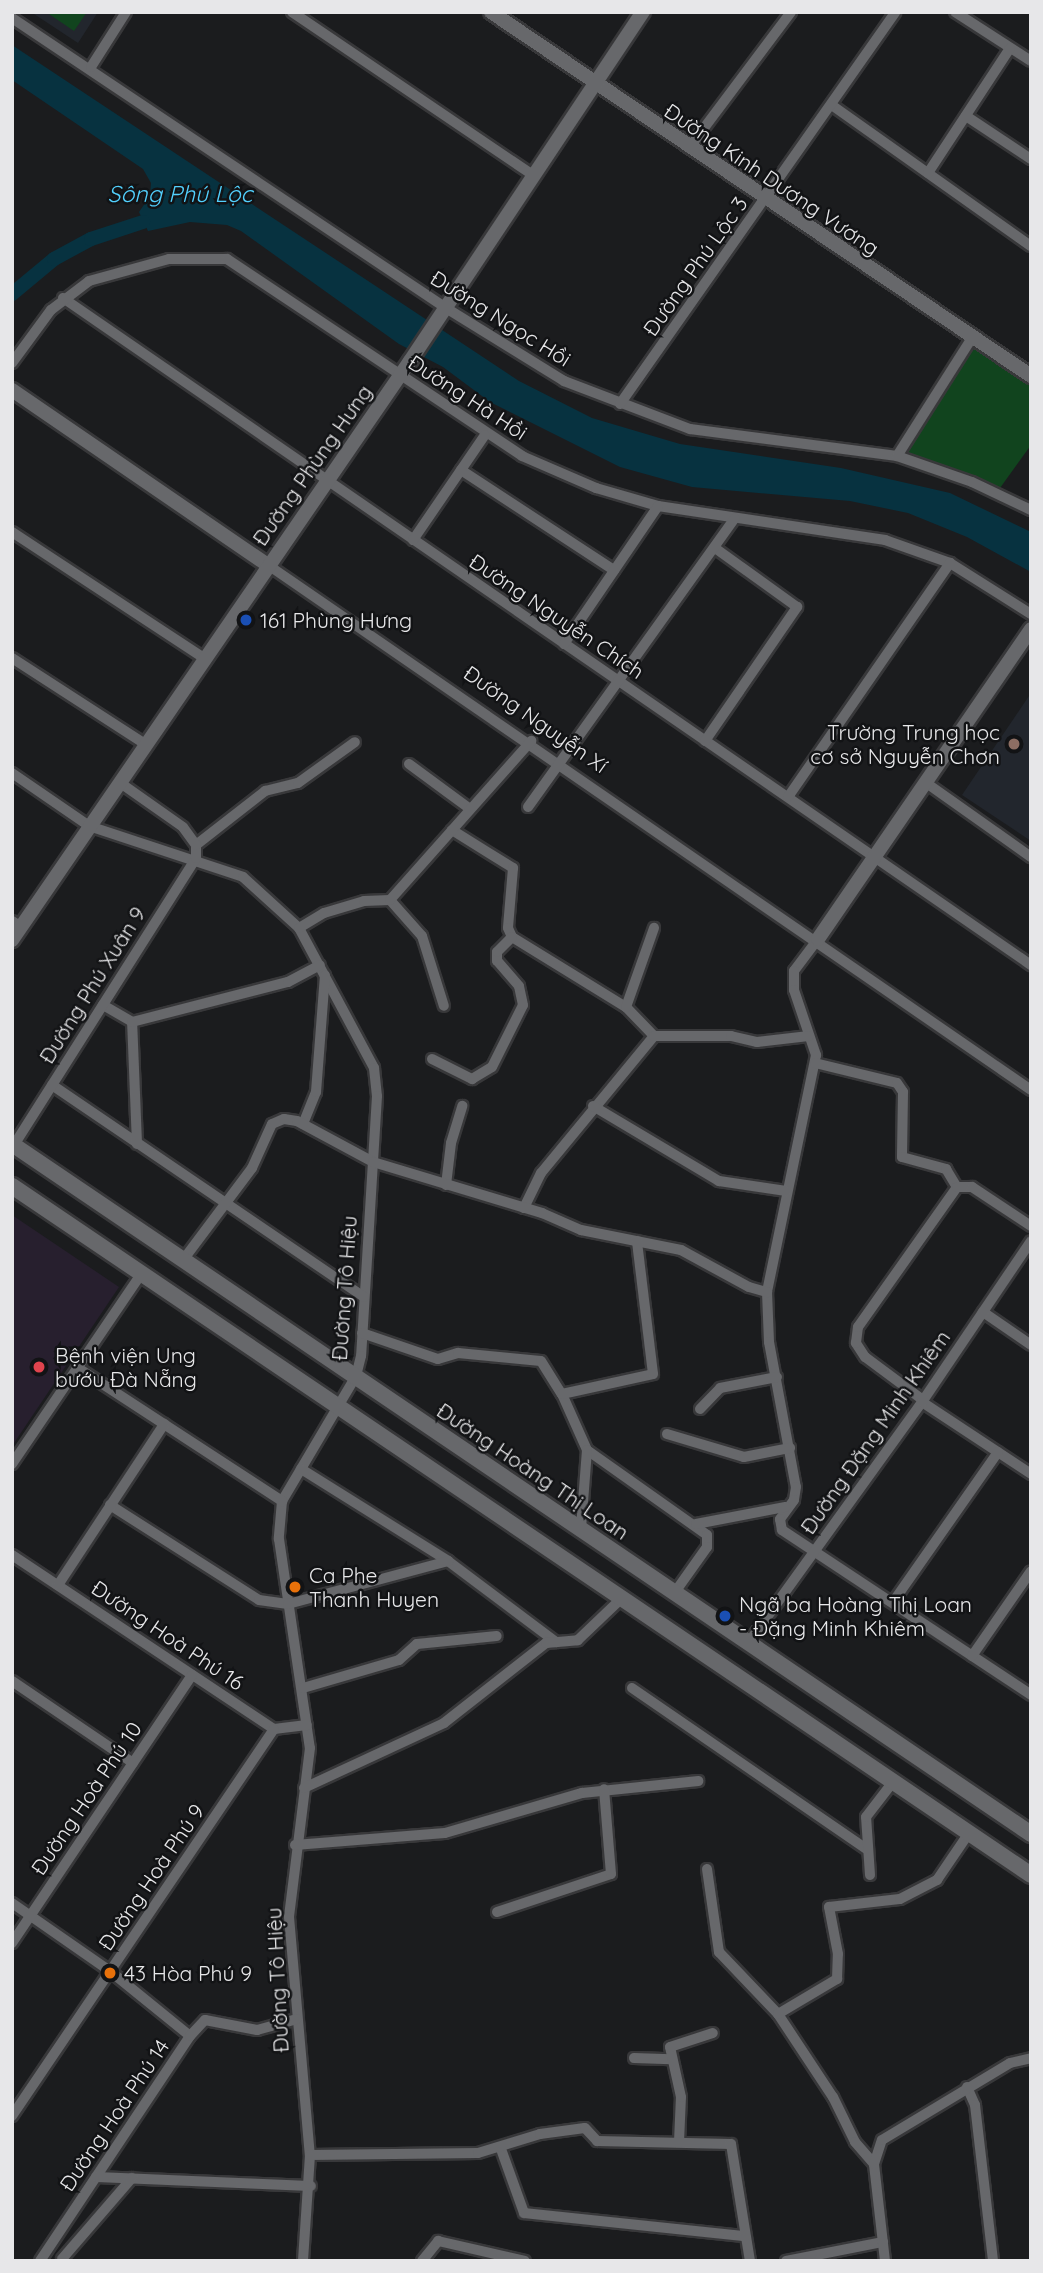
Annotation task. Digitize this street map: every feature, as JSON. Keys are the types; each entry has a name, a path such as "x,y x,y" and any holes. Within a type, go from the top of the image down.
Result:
{"main road":[{"name":"Đường Hoàng Thị Loan","path":"13,1144 1031,1833"},
{"path":"12,1186 1031,1875"}],"street":[{"path":"91,66 126,12"},
{"path":"292,12 534,176"},
{"name":"Đường Kinh Dương Vương","path":"491,12 766,200 1031,376"},
{"name":"Đường Phùng Hưng","path":"12,940 17,924 89,827 328,481 643,12"},
{"path":"689,148 791,12"},
{"name":"Đường Phú Lộc 3","path":"621,404 833,106 896,12"},
{"path":"955,12 1031,61"},
{"name":"Đường Ngọc Hồi","path":"12,18 91,66 442,314 564,381 690,429 897,456 972,482 1031,510"},
{"path":"928,173 1010,48"},
{"path":"833,106 1031,246"},
{"path":"966,116 1031,159"},
{"name":"Đường Hà Hồi","path":"12,363 63,298 89,281 122,268 188,256 227,259 485,435 596,488 658,506 886,540 950,563 1031,614"},
{"name":"Đường Nguyễn Chích","path":"63,298 1031,965"},
{"path":"897,456 972,338"},
{"name":"Đường Nguyễn Xí","path":"12,390 531,741 1031,1090"},
{"path":"413,540 485,435"},
{"path":"461,470 614,570"},
{"path":"564,644 658,506"},
{"path":"528,807 736,518"},
{"path":"12,532 204,658"},
{"path":"705,741 797,607 715,548"},
{"path":"788,797 950,563"},
{"path":"1031,629 818,939 800,960 793,980 809,1036 816,1048 767,1292 769,1342 790,1448 796,1495 785,1507 780,1518 786,1535 815,1550 1031,1695"},
{"path":"12,658 145,744"},
{"path":"299,928 324,913 364,901 390,900 531,741"},
{"path":"196,845 265,791 298,783 355,742"},
{"path":"409,764 470,809"},
{"name":"Đường Tô Hiệu","path":"12,773 89,827 196,858 243,877 299,928 374,1069 373,1162 365,1297 356,1376 282,1501 279,1539 310,1748 295,1845 289,1917 310,2155 311,2186 303,2261"},
{"path":"119,782 183,827 196,845 196,858"},
{"path":"925,782 1031,856"},
{"path":"452,830 513,868 509,928 512,937 626,1007 654,1036 731,1036 757,1042 809,1036"},
{"name":"Đường Phú Xuân 9","path":"13,1144 196,858"},
{"path":"390,900 422,936 444,1006"},
{"path":"626,1007 654,928"},
{"path":"432,1059 472,1079 492,1067 523,1005 519,986 497,961 497,953 512,937"},
{"path":"103,1005 132,1022 288,982 322,970 316,1092 303,1124"},
{"path":"132,1022 137,1144"},
{"path":"524,1208 541,1174 593,1106 654,1036"},
{"path":"814,1063 897,1083 904,1092 902,1157 946,1170 957,1187"},
{"path":"52,1085 224,1205 365,1297"},
{"path":"593,1106 719,1181 786,1191"},
{"path":"446,1185 451,1143 462,1107"},
{"path":"183,1260 252,1168 272,1124 284,1119 303,1124 373,1162 542,1213 581,1230 698,1256 749,1287 767,1292"},
{"path":"957,1187 972,1187 1031,1226"},
{"path":"957,1187 895,1271 856,1337 865,1357 923,1401 1031,1474"},
{"path":"562,1394 653,1374 637,1241"},
{"name":"Đường Đặng Minh Khiêm","path":"749,1642 923,1401 1031,1241"},
{"path":"12,1464 142,1273"},
{"path":"983,1312 1031,1345"},
{"path":"362,1333 438,1359 458,1353 532,1357 547,1366 587,1450 580,1528"},
{"path":"78,1368 282,1501"},
{"path":"700,1409 720,1388 777,1377"},
{"path":"58,1585 164,1424"},
{"path":"667,1434 744,1457 790,1448"},
{"path":"587,1450 696,1524 707,1535 707,1548 675,1592"},
{"path":"892,1602 998,1452"},
{"path":"301,1469 448,1561 555,1642"},
{"path":"110,1505 259,1600 288,1604 448,1561"},
{"path":"696,1524 785,1507"},
{"name":"Đường Hoà Phú 16","path":"12,1555 274,1729"},
{"path":"972,1656 1031,1571"},
{"path":"304,1787 443,1723 546,1643 578,1640 622,1598"},
{"path":"303,1688 399,1660 417,1644 497,1636"},
{"name":"Đường Hoà Phú 10","path":"12,1943 192,1675"},
{"path":"12,1681 133,1763"},
{"path":"632,1688 868,1850"},
{"path":"274,1729 307,1725"},
{"name":"Đường Hoà Phú 9","path":"12,2116 274,1729"},
{"path":"295,1845 445,1833 556,1799 604,1790 698,1781"},
{"path":"870,1875 866,1817 893,1782"},
{"path":"497,1912 611,1874 604,1790"},
{"path":"778,2014 837,1979 838,1954 829,1907 900,1899 937,1880 970,1833"},
{"path":"707,1869 719,1952 778,2014 833,2096 855,2142 874,2164"},
{"name":"Đường Hoà Phú 14","path":"12,1903 110,1971 190,2036 40,2261"},
{"path":"190,2036 205,2020 257,2029 297,2019"},
{"path":"679,2142 681,2097 670,2047 713,2033"},
{"path":"885,2261 874,2164 876,2152 890,2132 1010,2063 1031,2057"},
{"path":"634,2058 671,2059"},
{"path":"967,2087 975,2105 993,2261"},
{"path":"310,2155 384,2157 501,2149 540,2134 585,2128 597,2141 731,2144 743,2236 750,2261"},
{"path":"501,2149 524,2213 743,2236"},
{"path":"96,2177 311,2186"},
{"path":"52,2242 62,2260 132,2178"},
{"path":"422,2261 434,2242 448,2241 525,2261"},
{"path":"786,2261 883,2242"}],"shaded area":[{"path":"31,12 98,12 78,43"},
{"name":"Trường Trung học cơ sở Nguyễn Chơn","path":"1031,693 1031,841 962,795"},
{"name":"Bệnh viện Ung bướu Đà Nẵng","path":"12,1215 119,1287 12,1446"}],"green space":[{"path":"46,12 87,12 74,31"},
{"path":"972,338 1031,382 1031,445 1000,488 897,456"}],"water":[{"name":"Sông Phú Lộc","path":"12,45 519,381 592,418 680,444 841,468 950,493 1031,532 1031,572 967,537 908,513 850,501 692,487 620,467 490,402 443,367 399,344 241,231 227,225 190,222 148,231 139,212 150,196 151,183 143,169 12,80"}],"waterway":[{"path":"12,294 54,259 91,239 143,222"}],"place":[{"name":"161 Phùng Hưng","path":"246,620"},
{"name":"Trường Trung học cơ sở Nguyễn Chơn","path":"1014,744"},
{"name":"Bệnh viện Ung bướu Đà Nẵng","path":"39,1367"},
{"name":"Ca Phe Thanh Huyen","path":"295,1587"},
{"name":"Ngã ba Hoàng Thị Loan - Đặng Minh Khiêm","path":"725,1616"},
{"name":"43 Hòa Phú 9","path":"110,1973"}]}
